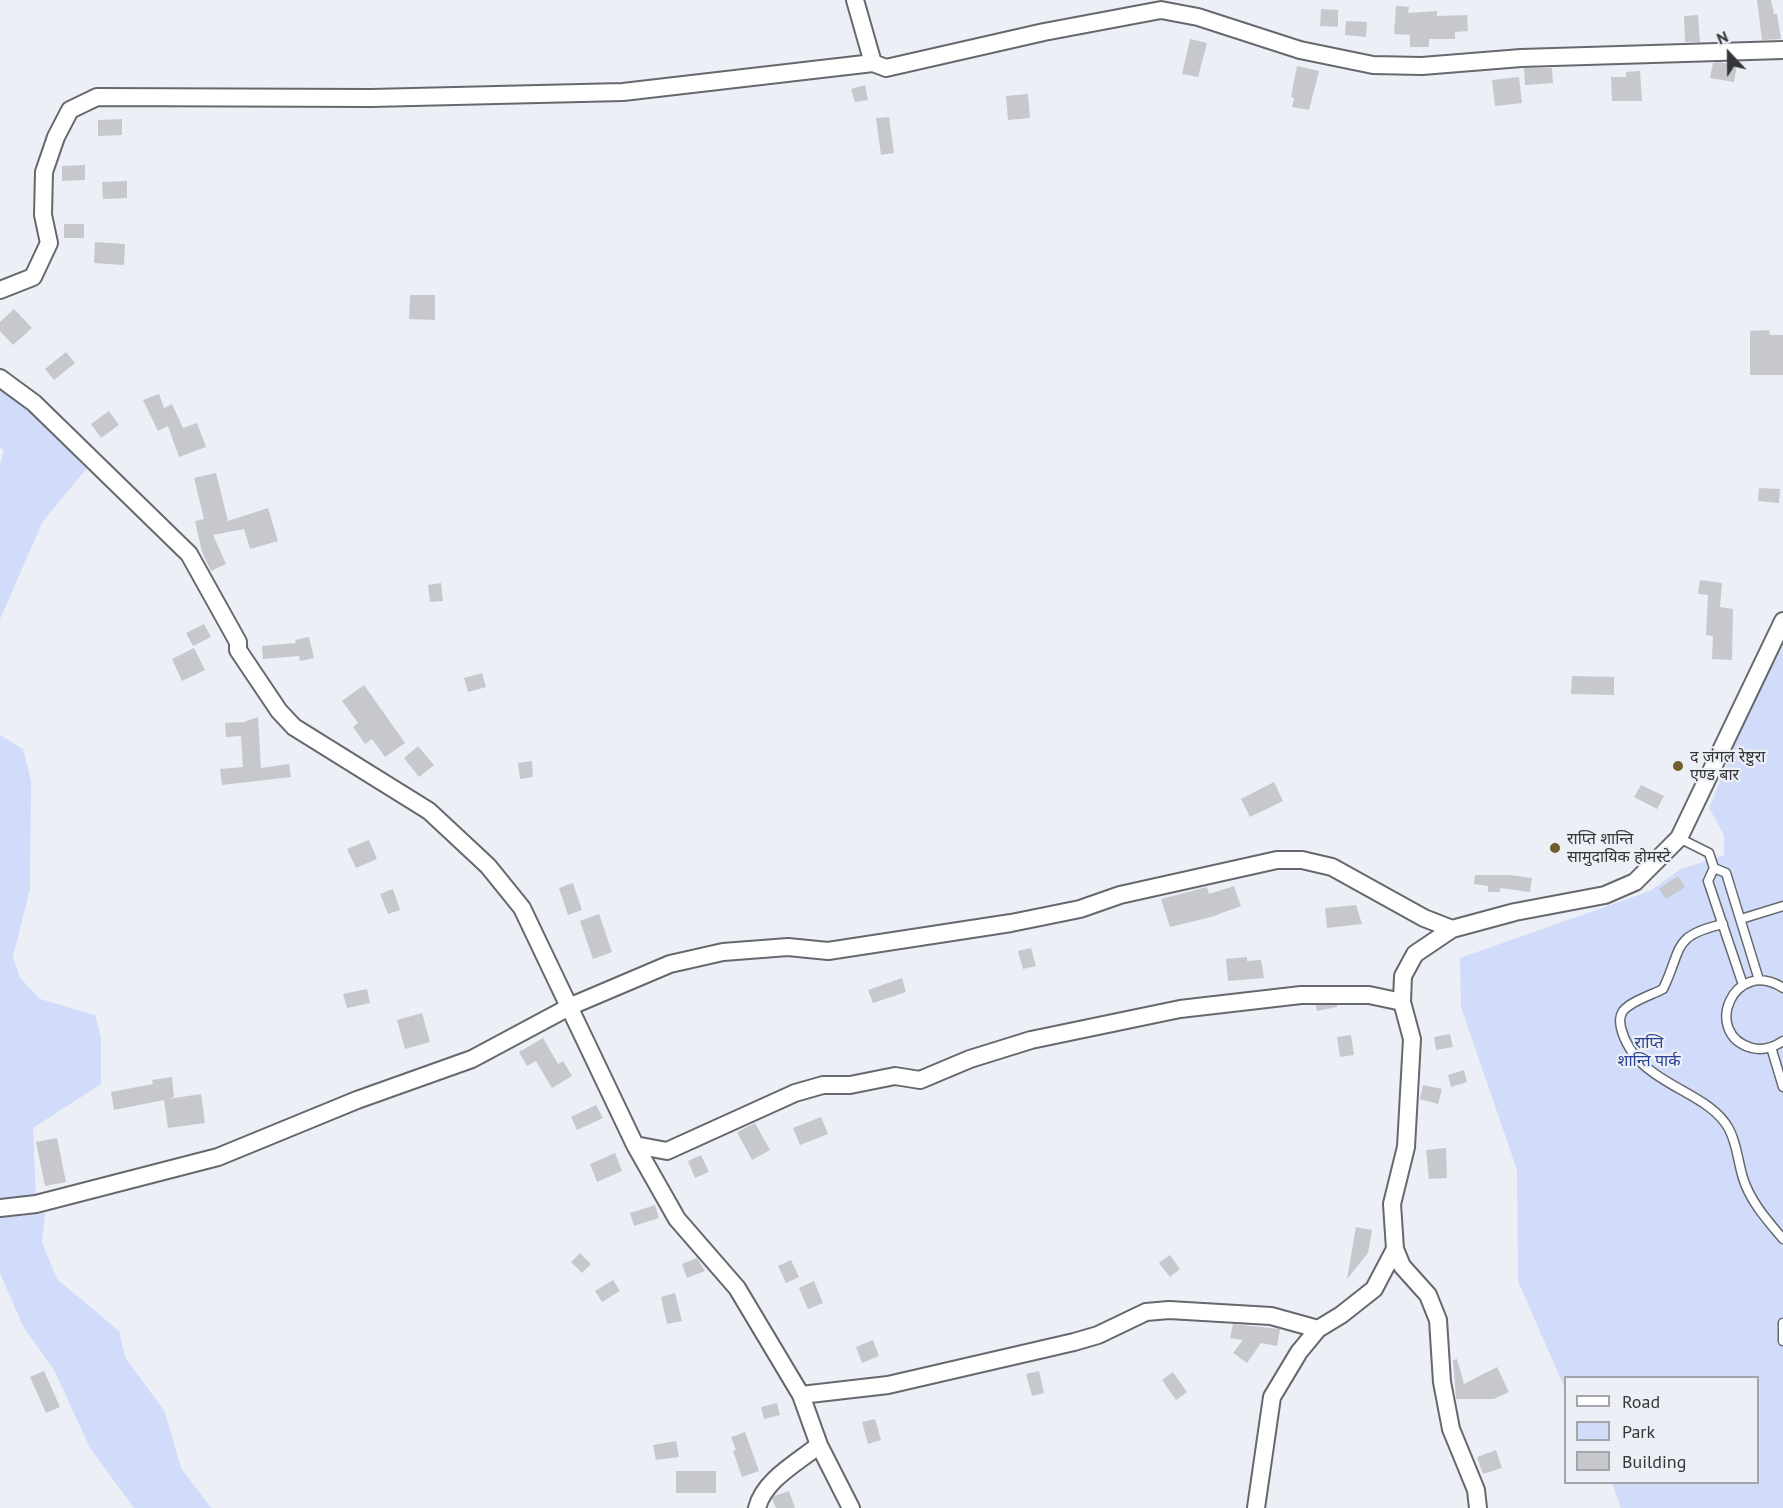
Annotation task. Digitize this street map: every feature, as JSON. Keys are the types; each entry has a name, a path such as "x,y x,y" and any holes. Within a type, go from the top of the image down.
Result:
{"street":[{"path":"855,0 873,63"},
{"path":"0,290 33,277 49,243 43,215 44,172 56,136 70,110 97,97 371,98 623,92 873,63 886,68 1044,32 1161,10 1198,17 1300,50 1373,65 1422,66 1521,58 1783,50"},
{"path":"0,378 34,403 189,554 238,642 238,650 286,719 429,811 488,866 522,908 571,1006 635,1145 677,1219 736,1288 801,1395 819,1446 851,1508"},
{"path":"1478,1508 1476,1490 1451,1429 1442,1382 1437,1320 1428,1295 1402,1266 1395,1249 1392,1204 1406,1147 1412,1039 1402,1002 1403,976 1415,954 1452,929 1515,912 1605,895 1635,882 1679,838 1783,621"},
{"path":"0,1208 36,1204 218,1157 357,1100 472,1059 571,1006 670,964 723,952 788,947 828,951 1011,923 1080,909 1120,895 1277,860 1302,860 1332,867 1424,918 1452,929"},
{"path":"635,1145 667,1151 795,1094 823,1084 850,1085 895,1076 920,1080 970,1059 1031,1040 1180,1009 1301,995 1369,994 1402,1002"},
{"path":"1256,1508 1272,1397 1299,1352 1318,1329 1341,1315 1374,1289 1395,1249"},
{"path":"801,1395 888,1385 1074,1342 1098,1335 1146,1312 1169,1310 1271,1316 1318,1329"},
{"path":"757,1508 760,1497 772,1482 819,1446"}],"lane":[{"path":"1679,838 1709,854 1714,868 1708,880 1743,985"},
{"path":"1714,868 1726,873 1759,980"},
{"path":"1741,919 1783,906"},
{"path":"1723,924 1691,934 1679,945 1663,989 1624,1010 1619,1020 1624,1038 1635,1058 1663,1080 1712,1111 1729,1128 1743,1179 1757,1208 1783,1239"},
{"path":"1783,988 1759,980 1743,985 1730,999 1727,1008 1728,1027 1733,1036 1748,1047 1758,1049 1771,1047 1783,1041"},
{"path":"1771,1047 1783,1087"},
{"path":"1783,1323 1783,1341"}],"green space":[{"path":"0,386 31,409 87,468 43,521 0,619 0,464 4,451 0,447"},
{"name":"राप्ति शान्ति पार्क","path":"1783,647 1783,1508 1621,1508 1612,1484 1759,1484 1759,1376 1564,1376 1564,1387 1518,1281 1517,1170 1461,1007 1460,958 1650,891 1681,869 1724,855 1724,835 1709,808 1752,703"},
{"path":"0,735 23,749 31,781 30,889 13,957 20,978 40,999 95,1015 101,1037 101,1084 33,1128 36,1198 0,1199"},
{"path":"45,1213 42,1242 57,1279 119,1331 125,1357 165,1412 181,1468 211,1508 134,1508 90,1448 54,1370 23,1326 0,1273 0,1218"}],"building":[{"path":"1757,0 1771,0 1774,14 1777,14 1781,39 1762,40"},
{"path":"1396,6 1409,7 1408,13 1437,11 1437,16 1467,15 1468,31 1455,32 1455,39 1429,39 1429,47 1410,47 1410,35 1394,34"},
{"path":"1321,9 1338,10 1338,27 1320,26"},
{"path":"1698,15 1700,42 1685,42 1684,16"},
{"path":"1346,21 1367,22 1366,37 1345,35"},
{"path":"1190,39 1207,43 1198,77 1182,74"},
{"path":"1713,63 1737,65 1734,82 1710,78"},
{"path":"1297,66 1319,71 1309,110 1292,107 1294,98 1291,97"},
{"path":"1524,68 1552,68 1553,83 1525,85"},
{"path":"1640,71 1642,101 1612,101 1611,77 1626,77 1626,72"},
{"path":"1519,77 1522,103 1495,106 1492,80"},
{"path":"865,85 868,100 855,102 851,89"},
{"path":"1028,94 1030,118 1008,120 1006,96"},
{"path":"889,117 894,153 881,155 876,118"},
{"path":"122,119 122,135 98,136 98,120"},
{"path":"85,165 85,180 62,181 62,166"},
{"path":"127,181 127,198 103,199 102,182"},
{"path":"64,224 84,224 84,238 64,238"},
{"path":"95,242 125,244 124,265 94,263"},
{"path":"410,295 435,295 435,320 409,319"},
{"path":"14,309 32,328 13,345 0,331 0,322"},
{"path":"1769,330 1770,335 1783,335 1783,375 1750,375 1750,331"},
{"path":"66,352 75,363 54,380 45,369"},
{"path":"159,394 164,408 172,404 183,428 197,423 206,447 179,457 168,426 158,431 143,400"},
{"path":"109,411 119,425 101,438 91,424"},
{"path":"216,473 228,521 268,508 278,541 250,549 244,529 213,535 226,564 211,571 202,552 195,521 204,519 194,478"},
{"path":"1759,488 1780,489 1779,503 1758,501"},
{"path":"1700,580 1722,583 1720,607 1733,609 1732,660 1712,659 1713,636 1706,635 1708,595 1698,594"},
{"path":"441,583 443,601 430,602 428,585"},
{"path":"204,624 211,637 193,646 186,633"},
{"path":"309,637 314,658 300,661 299,656 263,659 262,646 296,643 295,640"},
{"path":"194,648 205,670 182,681 172,659"},
{"path":"482,673 486,687 468,692 464,678"},
{"path":"1572,676 1614,677 1614,695 1571,694"},
{"path":"364,685 405,743 385,757 372,739 365,744 353,727 358,723 342,701"},
{"path":"258,717 261,768 289,764 291,777 222,785 220,769 243,767 241,736 226,737 225,723 244,722"},
{"path":"418,746 434,765 419,777 404,758"},
{"path":"532,761 533,777 520,779 518,763"},
{"path":"1274,782 1283,801 1250,817 1241,799"},
{"path":"1641,785 1664,796 1657,809 1634,797"},
{"path":"369,840 377,859 356,868 347,849"},
{"path":"1475,875 1510,875 1532,878 1530,892 1500,888 1500,892 1488,892 1488,886 1474,884"},
{"path":"1678,876 1685,887 1666,899 1659,889"},
{"path":"573,883 582,910 568,915 559,888"},
{"path":"1234,886 1241,906 1211,917 1170,927 1161,899 1207,887 1209,894"},
{"path":"393,889 400,910 388,914 380,894"},
{"path":"1356,905 1362,924 1327,928 1325,908"},
{"path":"599,914 612,952 593,959 580,921"},
{"path":"1031,948 1036,966 1023,969 1018,951"},
{"path":"1247,957 1247,961 1261,960 1264,978 1228,981 1226,959"},
{"path":"902,978 906,992 873,1003 868,990"},
{"path":"367,989 370,1003 347,1008 343,994"},
{"path":"1316,1005 1337,1005 1337,1007 1317,1011"},
{"path":"422,1013 430,1042 405,1049 397,1020"},
{"path":"1450,1034 1453,1047 1436,1050 1434,1037"},
{"path":"1351,1035 1354,1055 1340,1057 1337,1037"},
{"path":"543,1038 558,1064 563,1061 572,1076 552,1088 536,1061 527,1066 519,1052"},
{"path":"1464,1070 1467,1082 1451,1087 1448,1075"},
{"path":"172,1077 174,1097 168,1099 201,1094 205,1123 168,1128 164,1100 114,1110 111,1092 153,1084 152,1080"},
{"path":"1423,1085 1442,1089 1438,1104 1420,1099"},
{"path":"596,1105 603,1118 577,1130 571,1117"},
{"path":"821,1117 828,1134 800,1145 793,1128"},
{"path":"755,1123 770,1150 752,1160 737,1132"},
{"path":"57,1138 66,1182 45,1186 36,1142"},
{"path":"1446,1148 1447,1178 1429,1179 1426,1150"},
{"path":"615,1153 622,1171 597,1182 590,1164"},
{"path":"701,1155 709,1172 695,1178 688,1161"},
{"path":"655,1205 659,1218 634,1226 630,1213"},
{"path":"1356,1227 1372,1230 1368,1253 1347,1279"},
{"path":"580,1253 591,1264 582,1273 571,1262"},
{"path":"1170,1255 1180,1269 1170,1277 1159,1263"},
{"path":"697,1258 705,1271 687,1278 682,1264"},
{"path":"791,1260 799,1277 786,1283 778,1266"},
{"path":"613,1280 620,1291 602,1302 595,1291"},
{"path":"814,1281 823,1303 808,1309 799,1288"},
{"path":"675,1293 682,1321 667,1324 661,1297"},
{"path":"1233,1324 1280,1329 1277,1346 1261,1343 1247,1363 1233,1353 1243,1340 1230,1338"},
{"path":"873,1340 879,1356 862,1363 856,1347"},
{"path":"1457,1359 1464,1384 1497,1367 1509,1392 1494,1399 1456,1399 1453,1360"},
{"path":"44,1371 60,1407 46,1413 30,1377"},
{"path":"1039,1371 1044,1393 1032,1396 1026,1374"},
{"path":"1173,1372 1187,1392 1176,1400 1162,1380"},
{"path":"777,1403 780,1415 764,1419 761,1407"},
{"path":"875,1419 881,1440 868,1444 862,1422"},
{"path":"745,1432 759,1471 742,1477 731,1437"},
{"path":"676,1441 679,1457 656,1460 653,1445"},
{"path":"1496,1450 1502,1468 1483,1474 1477,1457"},
{"path":"676,1471 716,1471 716,1493 676,1493"},
{"path":"789,1491 795,1508 776,1508 772,1499 774,1496"}],"place":[{"name":"द जंगल रेष्टुरा एण्ड बार","path":"1678,766"},
{"name":"राप्ति शान्ति सामुदायिक होमस्टे","path":"1555,848"}]}
